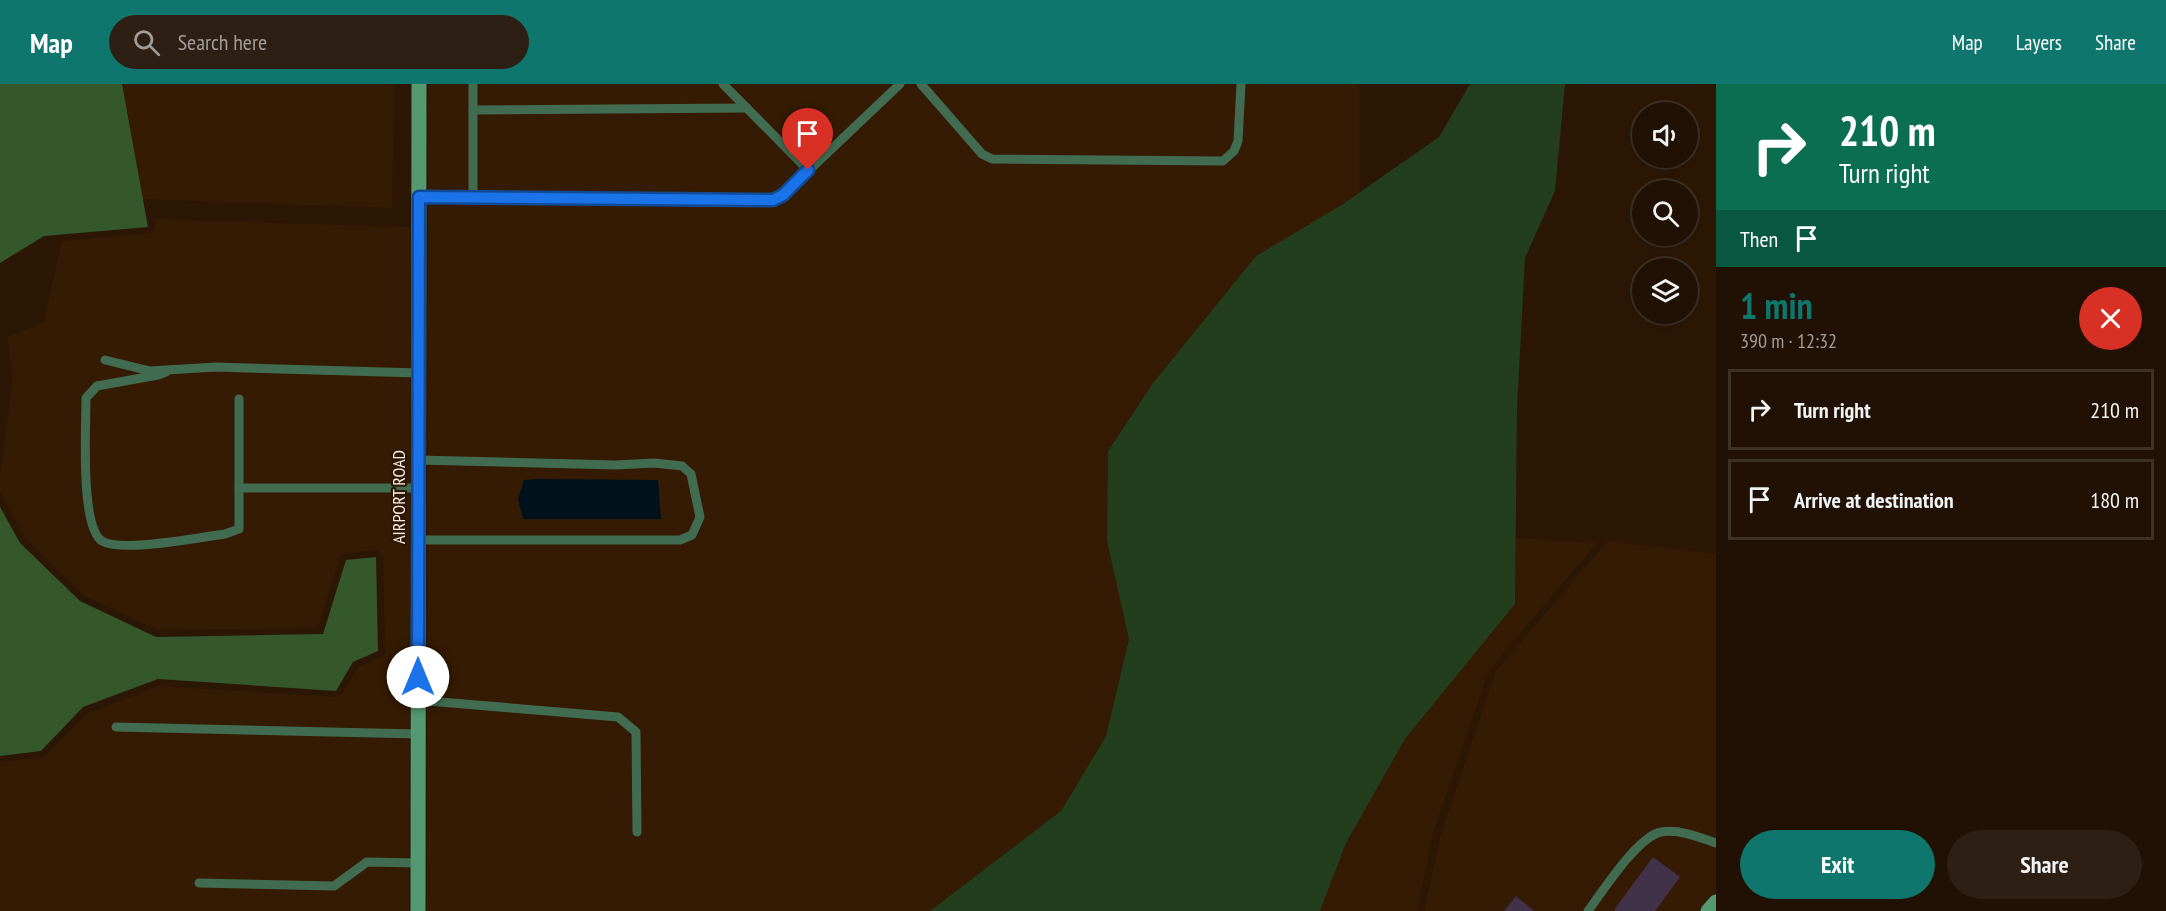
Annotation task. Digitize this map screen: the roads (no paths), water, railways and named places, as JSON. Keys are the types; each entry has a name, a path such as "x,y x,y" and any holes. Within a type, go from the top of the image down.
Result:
{"street":[{"name":"AIRPORT ROAD","path":"418,911 420,84"},
{"path":"1708,911 1716,902"}],"lane":[{"path":"473,84 473,198"},
{"path":"723,84 808,170"},
{"path":"419,197 773,200 783,195 900,84"},
{"path":"921,84 982,154 992,159 1223,161 1234,151 1238,141 1241,84"},
{"path":"473,110 747,108"},
{"path":"105,360 150,371 166,372 216,367 418,373"},
{"path":"166,372 96,386 86,398 87,501 93,530 103,542 129,546 225,534 239,529 240,399"},
{"path":"418,460 616,465 654,463 682,466 691,474 700,517 693,535 680,540 418,540"},
{"path":"239,488 418,488"},
{"path":"417,700 618,717 636,732 637,832"},
{"path":"116,727 418,734"},
{"path":"1588,911 1638,846 1650,836 1662,832 1683,833 1716,843"},
{"path":"199,883 334,886 367,862 419,863"}],"water":[{"path":"524,480 658,480 661,519 523,519 518,499"}]}
